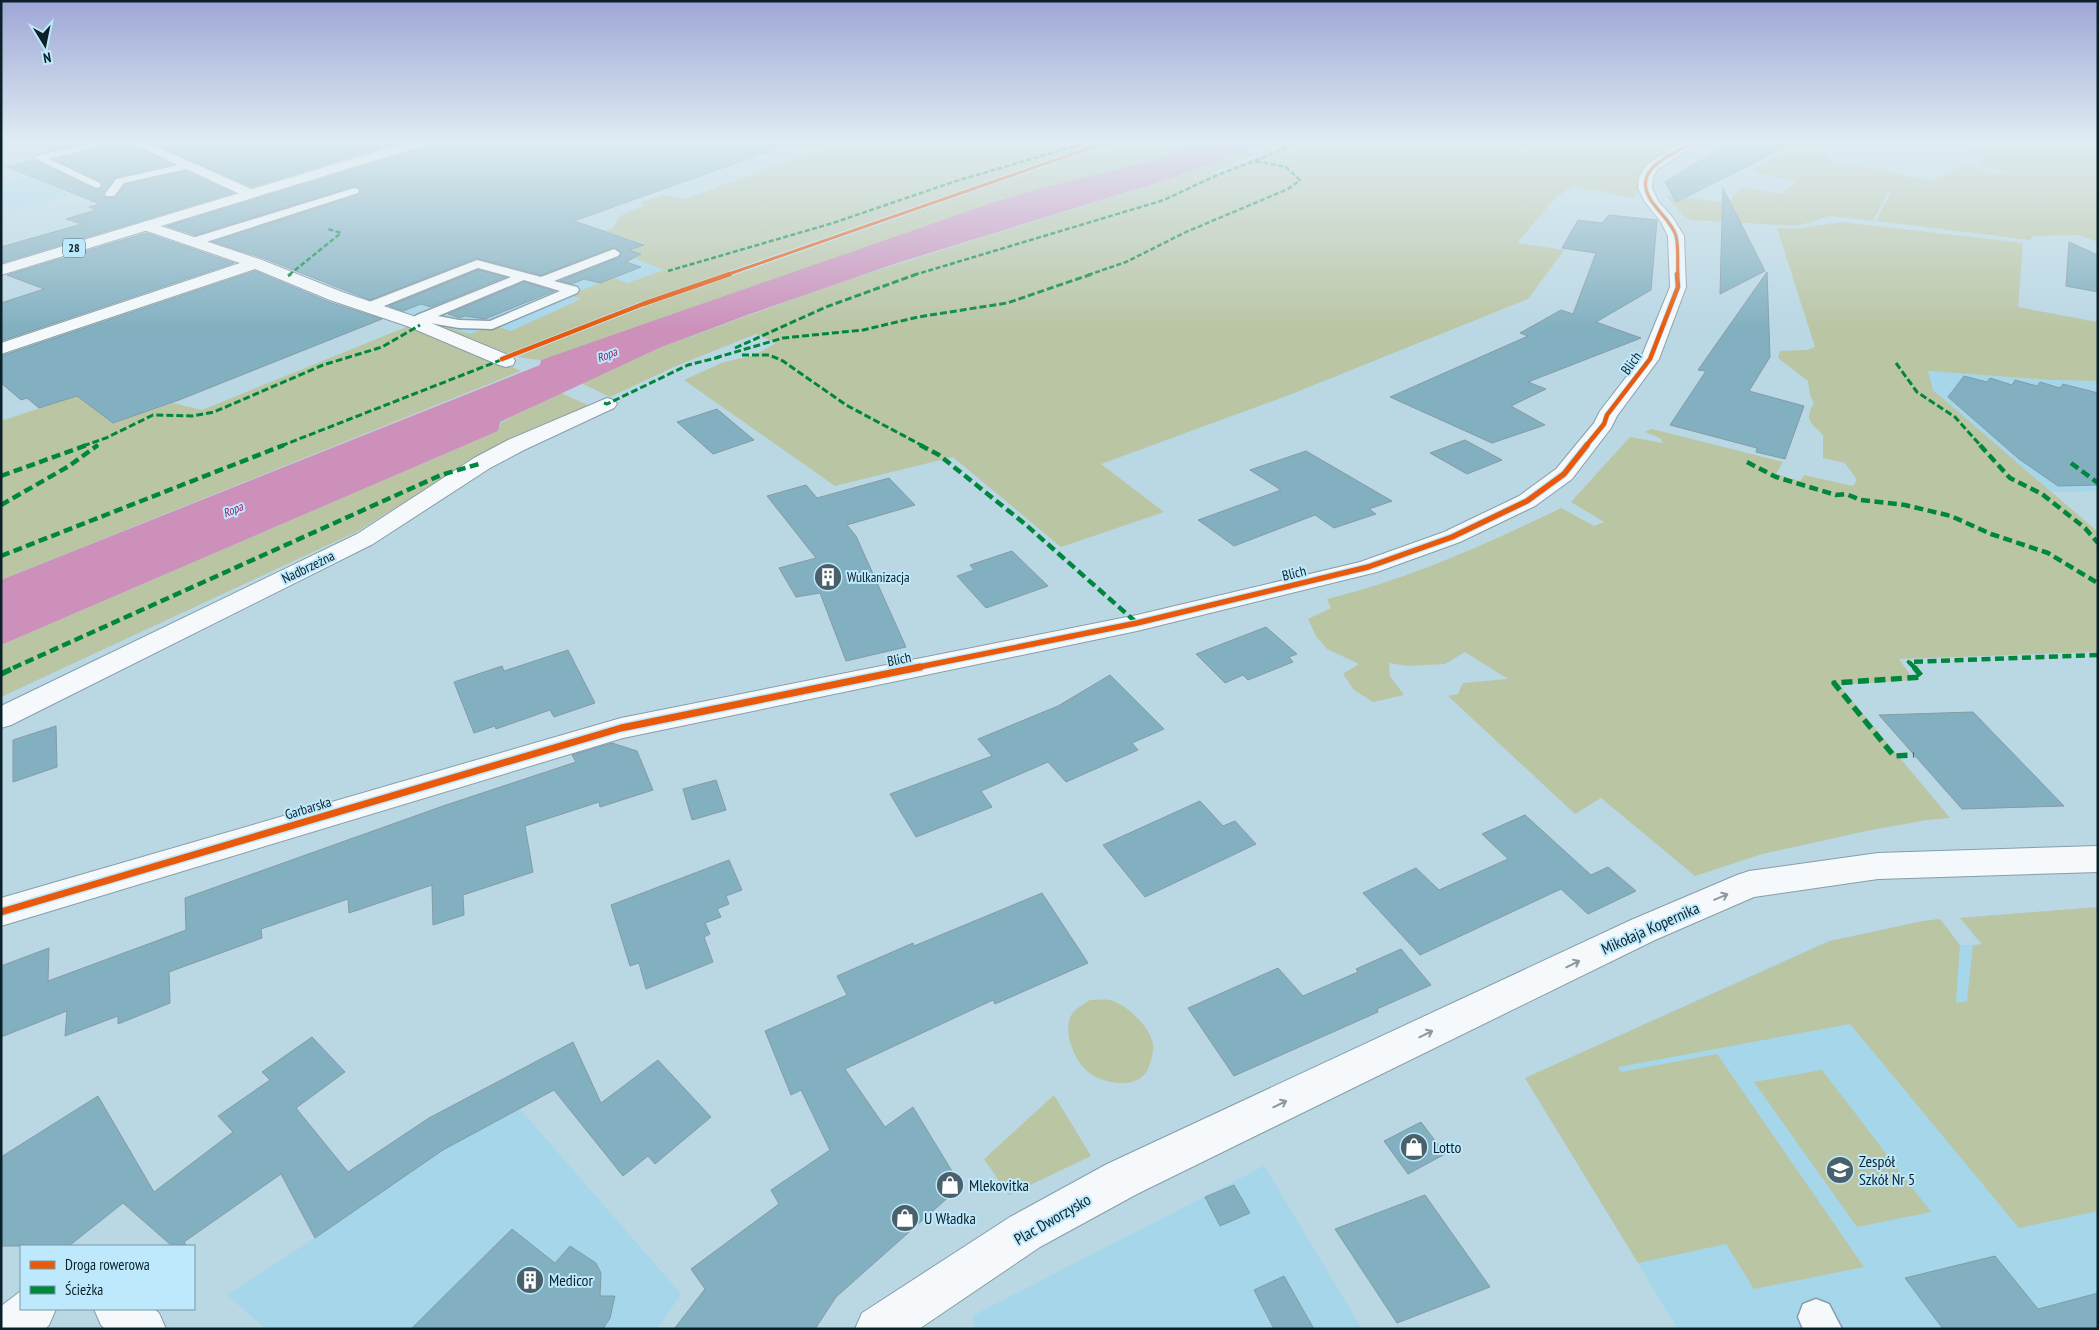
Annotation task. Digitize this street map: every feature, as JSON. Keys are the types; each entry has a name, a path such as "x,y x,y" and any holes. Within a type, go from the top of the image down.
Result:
{"street":[{"name":"28","path":"1,270 218,204"},
{"name":"Blich","path":"621,728 1137,623 1368,567 1452,537 1527,501 1564,474 1604,424 1607,415 1650,359 1678,287 1676,236 1668,221 1654,204"},
{"path":"146,226 256,263 336,296 417,320 506,360"},
{"path":"1,349 256,263"},
{"name":"Nadbrzeżna","path":"1,718 365,538 482,463 516,445 608,404"},
{"name":"Garbarska","path":"1,912 621,728"},
{"name":"Mikołaja Kopernika","path":"1236,1125 1643,930 1749,884 1878,866 2098,859"},
{"name":"Plac Dworzysko","path":"878,1329 1032,1228 1122,1179 1236,1125"},
{"path":"10,1329 32,1310"},
{"path":"118,1310 142,1329"}],"lane":[{"path":"193,242 315,204"},
{"path":"540,282 614,253"},
{"path":"369,307 477,264 572,290 492,325 417,320"},
{"path":"417,320 523,276"}],"shaded area":[{"path":"1,204 33,204 1,212"},
{"path":"497,219 591,236 605,231 646,245 633,250 644,254 640,258 665,269 626,283 585,290 571,295 582,298 511,331 493,325 470,334 443,326 439,327 317,285"},
{"path":"1928,371 2052,380 2098,381 2098,491 2052,492 1933,390"},
{"name":"Zespół Szkół Nr 5","path":"2098,907 2098,1329 1678,1329 1525,1078 1828,941 1940,919 1960,945 1981,945 1960,918"},
{"path":"519,1108 681,1294 657,1329 266,1329 227,1295 315,1238 443,1150"},
{"path":"1264,1166 1362,1329 974,1329 973,1317 982,1311"}],"green space":[{"path":"643,204 1018,204 541,360 528,359 502,352 439,327 443,326 470,334 493,325 511,331 581,299 569,295 614,278 627,283 664,270 636,259 639,258 635,257 643,254 632,250 646,244 605,231 612,229 620,216 643,206"},
{"path":"1089,204 1550,204 1517,243 1564,250 1528,299 1289,395 1101,464 1164,512 1061,547 953,457 835,486 684,380 724,362 755,355 776,343 756,334 676,366 610,397 581,383 659,348 837,283"},
{"path":"1673,204 1882,204 1873,221 1830,216 1797,226 1691,220 1684,216"},
{"path":"1885,204 2098,204 2098,242 2079,235 2033,236 2030,240 1876,221"},
{"path":"1842,222 2023,243 2018,307 2098,322 2098,381 2052,380 1928,371 1933,390 2098,532 2098,652 1899,659 1914,680 1839,685 1950,818 1927,820 1866,831 1762,854 1695,876 1601,798 1575,814 1448,696 1458,694 1463,683 1508,679 1465,652 1445,664 1408,666 1389,663 1390,676 1404,695 1373,702 1354,690 1343,674 1359,664 1327,649 1316,636 1308,619 1331,608 1327,599 1387,582 1446,560 1561,508 1594,526 1604,522 1571,502 1630,437 1663,443 1660,438 1645,432 1652,429 1783,462 1776,474 1800,481 1804,475 1853,486 1857,480 1845,463 1823,458 1823,435 1812,424 1809,417 1814,403 1810,395 1808,381 1778,358 1780,351 1807,350 1815,347 1777,228 1795,229"},
{"path":"416,323 521,371 1,580 1,421 77,396 113,423 173,403 202,410"},
{"path":"561,393 590,406 468,463 356,532 1,697 1,645 498,431 500,423"},
{"name":"Zespół Szkół Nr 5","path":"2098,907 2098,1211 2019,1228 1850,1024 1618,1067 1621,1072 1717,1054 1864,1267 1754,1289 1726,1244 1638,1263 1525,1078 1830,941 1923,921 1940,919 1960,945 1956,1003 1967,1001 1973,945 1982,944 1960,918"},
{"path":"1090,1000 1116,1002 1130,1011 1147,1030 1153,1044 1153,1053 1149,1067 1139,1079 1124,1083 1107,1081 1092,1075 1077,1058 1069,1036 1069,1021 1074,1011"},
{"path":"1822,1070 1931,1212 1857,1227 1754,1082"},
{"path":"1054,1095 1091,1156 1009,1195 984,1159"}],"water":[{"name":"Ropa","path":"989,204 1088,204 891,265 659,348 500,422 498,431 1,645 1,580 540,365 541,360"}],"building":[{"path":"100,204 196,204 1,263 1,247 82,224 66,219 96,210 89,207"},
{"path":"239,204 295,204 195,235 167,226"},
{"path":"331,204 621,204 574,221 644,245 629,250 641,254 626,262 641,267 600,283 584,279 572,284 560,281 619,258 622,253 615,247 541,275 476,258 370,300 263,258 213,242"},
{"path":"1723,204 1731,204 1765,271 1720,294"},
{"path":"1609,215 1657,220 1651,290 1596,322 1641,338 1528,382 1546,389 1511,406 1545,425 1492,443 1390,397 1528,336 1520,333 1561,310 1573,314 1596,253 1562,248 1578,220 1602,223"},
{"path":"146,233 234,263 1,341 1,303 44,289 7,275"},
{"path":"2069,242 2098,255 2098,292 2066,286"},
{"path":"478,270 505,277 431,307 421,304 403,311 389,306"},
{"path":"255,271 329,302 382,319 179,400 113,423 77,396 39,408 27,398 21,400 1,383 1,356"},
{"path":"1767,272 1770,357 1749,391 1804,406 1785,459 1756,452 1757,448 1670,425 1706,371 1698,370"},
{"path":"524,282 554,291 485,319 465,316 460,318 448,314"},
{"path":"1964,376 1987,382 1990,378 2012,385 2015,380 2037,386 2040,382 2060,388 2063,384 2098,393 2098,485 2058,486 2019,459 1948,397"},
{"path":"717,409 754,440 713,454 677,422"},
{"path":"1465,440 1502,460 1467,474 1430,453"},
{"path":"1306,451 1392,501 1369,509 1376,514 1334,528 1315,515 1234,546 1198,520 1281,490 1250,470"},
{"path":"889,478 915,505 847,525 856,536 906,647 846,661 820,593 796,597 779,568 816,558 767,496 806,485 817,498"},
{"path":"1012,551 1048,586 986,608 957,576 974,570 970,565"},
{"path":"1266,627 1297,654 1289,657 1293,662 1248,680 1243,675 1225,683 1196,654"},
{"path":"568,650 595,703 554,717 550,710 496,729 495,726 474,733 454,682 502,666 504,671"},
{"path":"1110,675 1164,729 1132,743 1138,750 1066,782 1048,762 981,791 992,807 916,837 890,794 992,756 978,739 1058,706"},
{"path":"1973,712 2064,806 1962,809 1879,715"},
{"path":"56,726 57,767 13,782 13,740"},
{"path":"612,743 637,751 653,790 600,807 599,802 525,826 533,872 463,895 464,915 433,925 432,885 349,913 348,899 261,929 262,938 169,972 170,1003 118,1024 118,1016 65,1036 67,1011 1,1037 1,966 49,948 48,981 186,930 185,898 443,806 576,762 572,755"},
{"path":"716,780 726,810 692,820 683,789"},
{"path":"1200,801 1223,826 1235,821 1256,844 1145,897 1103,845"},
{"path":"1525,815 1591,875 1608,867 1636,891 1588,914 1561,889 1420,955 1363,893 1416,868 1439,890 1508,859 1482,834"},
{"path":"729,860 742,890 726,896 729,904 717,909 721,917 705,923 710,934 704,937 713,962 646,989 639,963 630,966 611,905"},
{"path":"1042,893 1088,963 995,1004 993,1000 845,1069 885,1127 913,1107 961,1186 836,1297 815,1329 674,1329 705,1289 691,1269 779,1204 771,1190 830,1150 801,1090 791,1095 765,1031 847,995 837,976 913,943 914,946"},
{"path":"1401,949 1431,985 1377,1009 1378,1012 1234,1076 1188,1008 1278,968 1303,996 1358,972 1356,969"},
{"path":"312,1037 345,1072 296,1108 348,1172 429,1118 573,1042 601,1103 658,1060 711,1117 655,1164 648,1156 623,1176 554,1090 443,1150 315,1238 281,1174 184,1242 186,1245 171,1245 123,1203 70,1245 1,1246 1,1157 98,1096 154,1192 233,1132 218,1116 270,1080 262,1072"},
{"path":"1421,1122 1445,1154 1408,1174 1384,1141"},
{"path":"1234,1185 1250,1213 1220,1226 1205,1197"},
{"path":"1425,1195 1490,1287 1397,1323 1335,1229"},
{"name":"Medicor","path":"512,1229 555,1263 570,1246 596,1263 601,1273 600,1296 615,1296 610,1318 603,1329 411,1329"},
{"path":"1995,1256 2038,1309 2098,1293 2098,1329 1943,1329 1905,1278"},
{"path":"1284,1276 1314,1329 1274,1329 1254,1290"}],"marked path":[{"path":"668,271 833,223 888,204"},
{"path":"735,348 826,307 930,269 1150,204"},
{"path":"715,358 783,338 863,330 918,317 1007,303 1126,262 1186,232 1252,204"},
{"path":"288,276 341,233 328,229"},
{"path":"1,476 106,438 153,415 192,416 214,412 323,365 382,347 420,325"},
{"path":"742,355 769,355 783,361 846,405 939,455 1025,524 1137,623"},
{"path":"604,403 607,404 688,365 720,357"},
{"path":"1,556 506,358"},
{"path":"1896,363 1917,392 1955,417 2010,478 2042,494 2085,528 2098,543"},
{"path":"1,505 69,466 98,445"},
{"path":"1747,462 1776,477 1836,495 1846,494 1861,500 1905,505 1951,516 1991,534 2048,553 2096,582"},
{"path":"1,674 441,475 482,463"},
{"path":"2071,463 2098,483"},
{"path":"1914,755 1894,756 1834,683 1922,677 1909,662 2098,655"}],"cycle path":[{"path":"502,359 643,304 929,204"},
{"path":"1,912 621,728 1137,623 1368,567 1452,537 1527,501 1564,474 1604,424 1607,415 1650,359 1678,287 1676,236 1668,221 1654,204"}],"place":[{"name":"Wulkanizacja","path":"828,577"},
{"name":"Lotto","path":"1414,1147"},
{"name":"Zespół Szkół Nr 5","path":"1840,1170"},
{"name":"Mlekovitka","path":"950,1185"},
{"name":"U Władka","path":"905,1218"},
{"name":"Medicor","path":"530,1280"}]}
